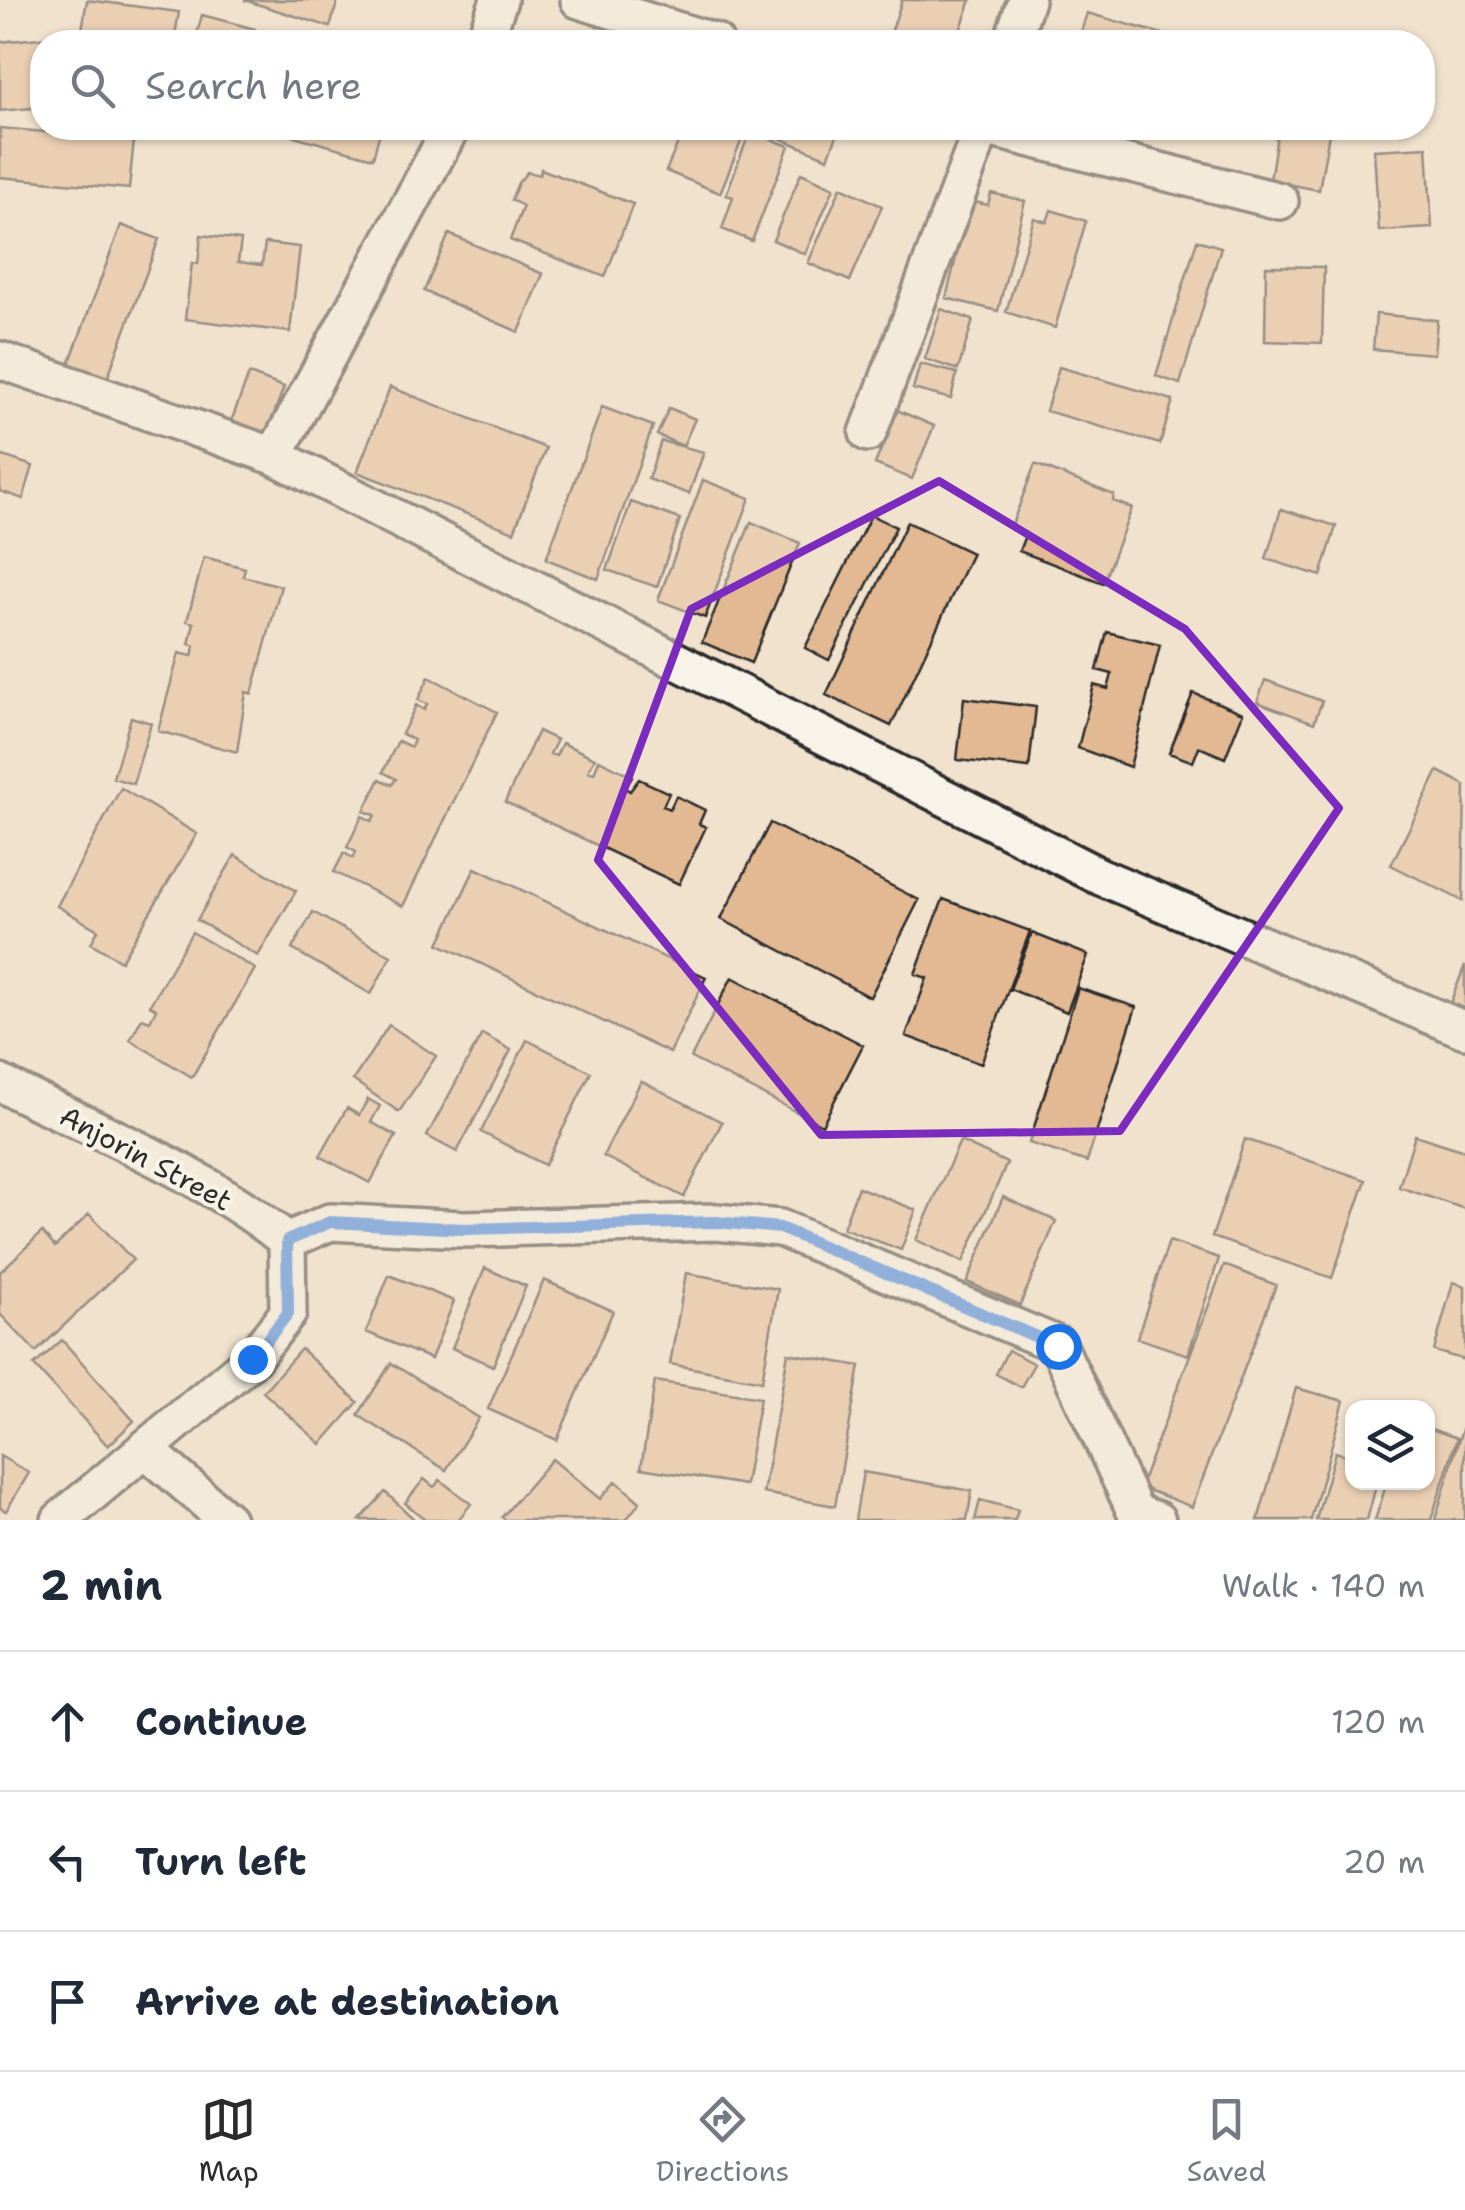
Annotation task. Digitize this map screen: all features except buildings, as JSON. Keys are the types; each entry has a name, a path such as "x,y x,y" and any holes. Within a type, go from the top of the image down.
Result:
{"street":[{"path":"488,30 499,0"},
{"path":"579,0 676,30"},
{"path":"1016,30 1026,0"},
{"path":"274,456 445,140"},
{"path":"868,433 979,140"},
{"path":"1033,140 1280,201"},
{"path":"0,360 274,456 1101,877 1465,1030"},
{"name":"Anjorin Street","path":"0,1083 206,1188 260,1219 287,1241"},
{"path":"60,1520 252,1359 288,1313 287,1241 330,1222 464,1229 716,1222 780,1228 1058,1346 1136,1514 1158,1520"},
{"path":"145,1448 227,1520"}],"highlighted area":[{"path":"939,481 1185,629 1339,808 1120,1131 821,1135 598,860 691,609"}],"route":[{"path":"252,1359 288,1313 287,1241 330,1222 464,1229 716,1222 780,1228 1058,1346"}]}
